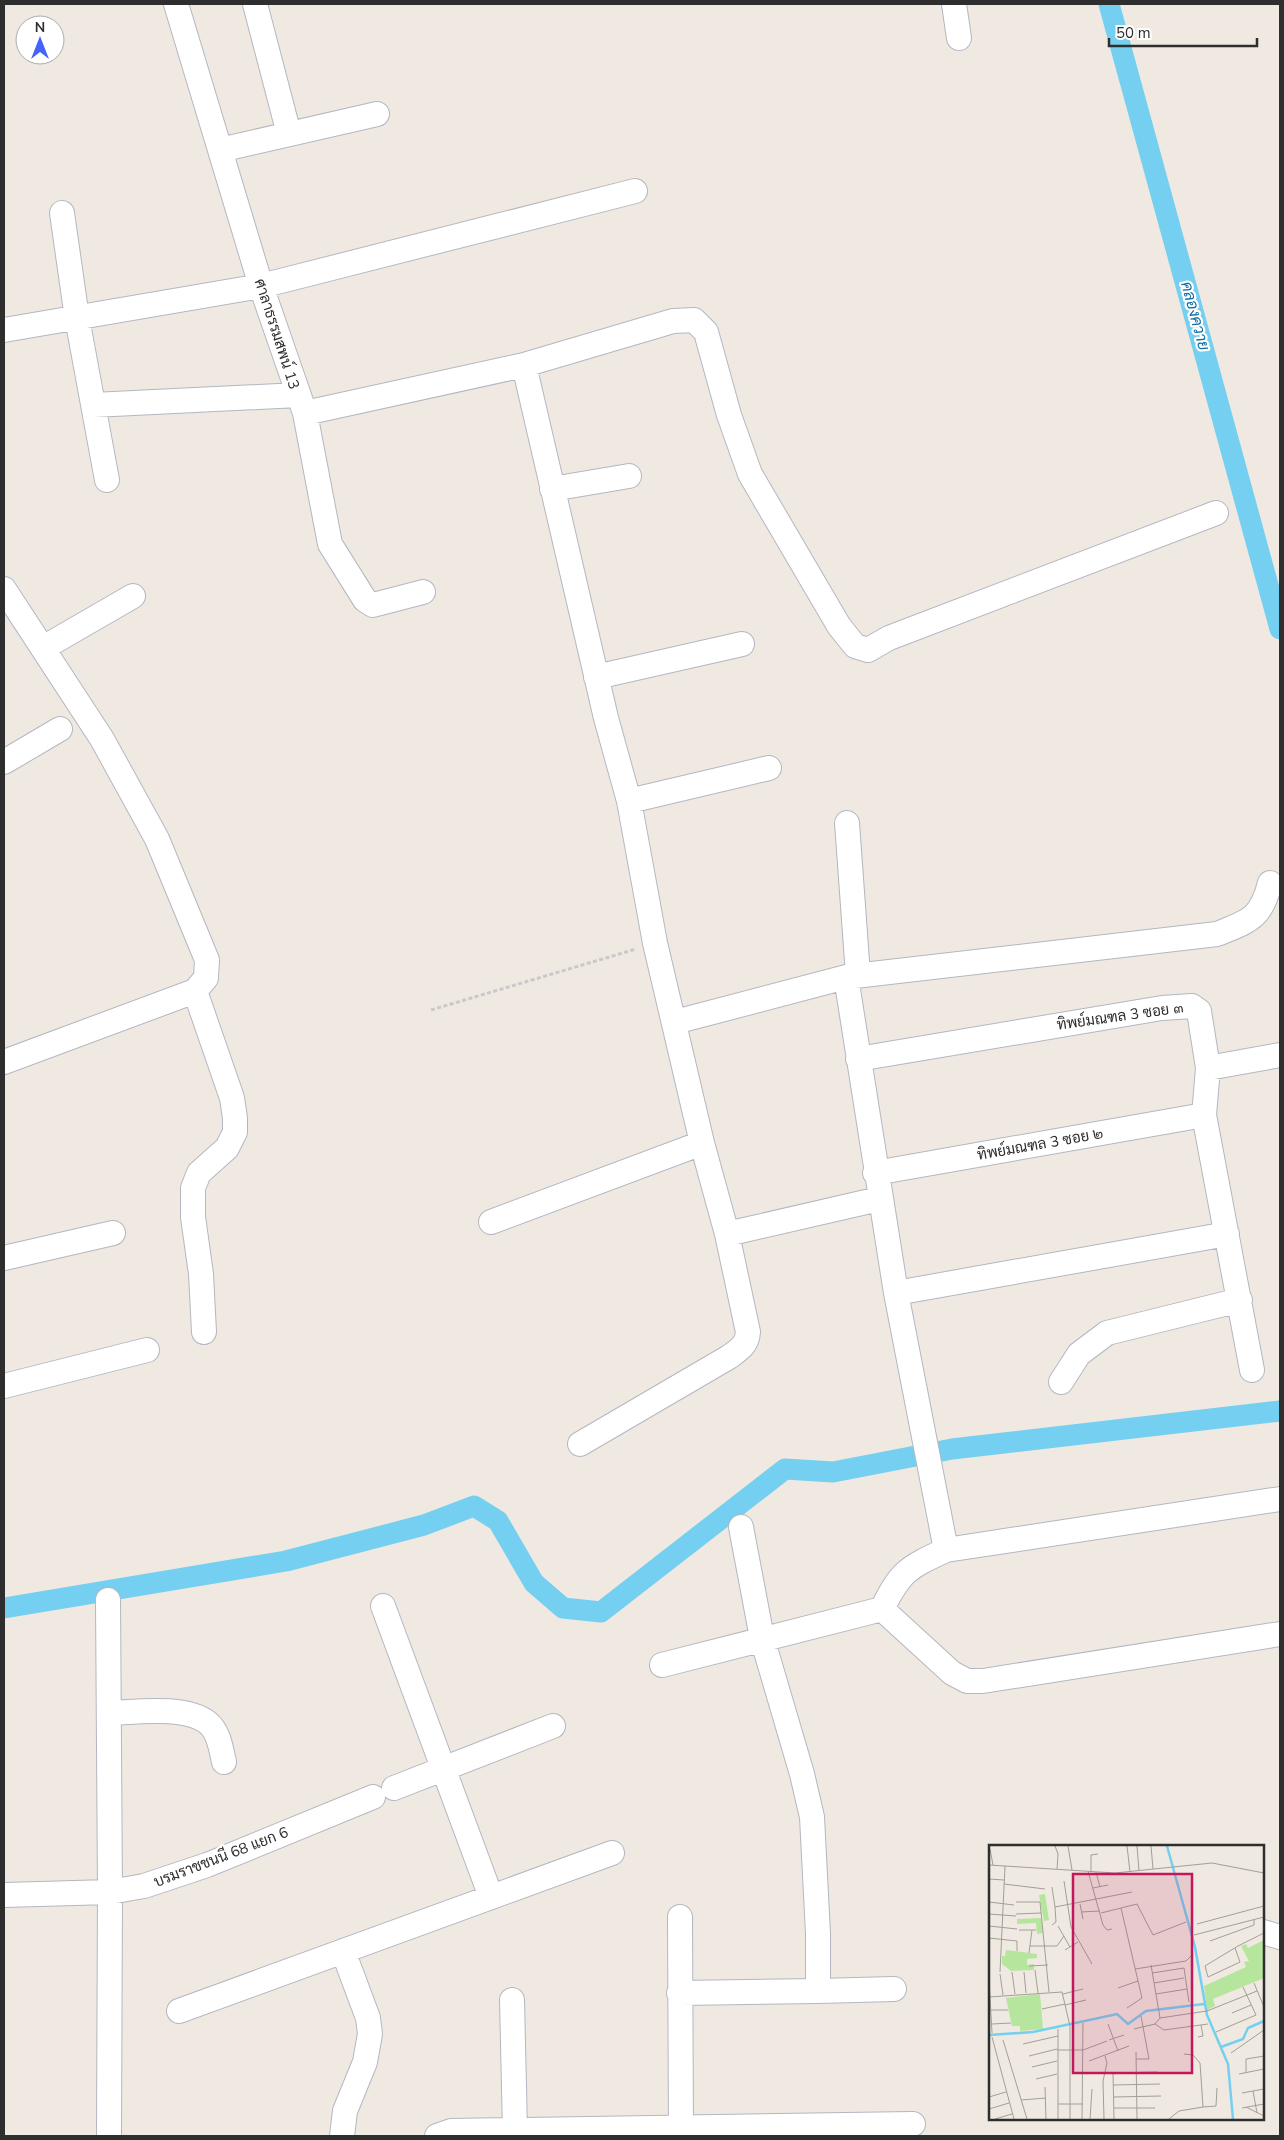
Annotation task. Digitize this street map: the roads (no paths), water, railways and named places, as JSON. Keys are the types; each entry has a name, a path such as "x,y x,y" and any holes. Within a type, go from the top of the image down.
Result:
{"street":[{"name":"ศาลาธรรมสพน์ 13","path":"176,4 261,286 301,404 330,544 365,600 373,605 423,592"},
{"path":"255,4 289,134"},
{"path":"954,4 959,38"},
{"path":"220,150 377,114"},
{"path":"4,330 261,286 635,191"},
{"path":"62,213 77,318 107,480"},
{"path":"93,405 301,404 524,365 673,321 694,320 706,332 729,415 750,474 839,626 855,646 868,650 898,634 1216,513"},
{"path":"524,365 596,677 628,801 655,943 702,1143 727,1234 746,1315 748,1332 747,1341 743,1347 580,1444"},
{"path":"552,489 629,476"},
{"path":"4,589 102,739 157,839 207,960 206,978 195,991 4,1062"},
{"path":"43,648 133,596"},
{"path":"596,677 742,644"},
{"path":"4,762 60,729"},
{"path":"628,801 769,768"},
{"path":"847,823 852,976 858,1060 879,1199 946,1550"},
{"path":"675,1022 852,976 1217,934 1250,920 1265,903 1270,883"},
{"path":"195,991 232,1098 236,1118 236,1132 227,1148 199,1173 193,1188 193,1218 201,1274 204,1332"},
{"name":"ทิพย์มณฑล 3 ซอย ๓","path":"858,1060 1162,1008 1192,1006 1199,1011 1208,1068 1204,1115 1252,1370"},
{"path":"1208,1068 1280,1055"},
{"name":"ทิพย์มณฑล 3 ซอย ๒","path":"876,1173 1204,1115"},
{"path":"491,1222 702,1143"},
{"path":"727,1234 879,1199"},
{"path":"4,1258 114,1232"},
{"path":"896,1293 1227,1234"},
{"path":"1061,1382 1078,1354 1107,1333 1240,1300"},
{"path":"4,1386 147,1350"},
{"path":"662,1665 882,1609 897,1580 916,1564 946,1550 1280,1499"},
{"path":"741,1526 762,1638 802,1774 812,1817 818,1934 818,1991"},
{"path":"108,1600 110,1892 108,2136"},
{"path":"383,1606 491,1897"},
{"path":"882,1609 952,1673 967,1681 983,1681 1280,1634"},
{"path":"109,1713 181,1713 208,1723 216,1734 224,1762"},
{"name":"บรมราชชนนี 68 แยก 6","path":"4,1895 110,1892 144,1886 172,1878 553,1726"},
{"path":"179,2011 612,1853"},
{"path":"680,1918 681,2133"},
{"path":"1264,1932 1280,1937"},
{"path":"342,2136 345,2112 365,2062 370,2034 368,2018 343,1951"},
{"path":"679,1993 894,1989"},
{"path":"512,2000 515,2131"},
{"path":"437,2136 451,2132 681,2133 913,2124"}],"waterway":[{"name":"คลองควาย","path":"1109,4 1280,629"},
{"path":"4,1608 286,1561 424,1525 474,1506 498,1521 534,1583 563,1608 601,1612 785,1469 833,1472 952,1449 1280,1411"}]}
